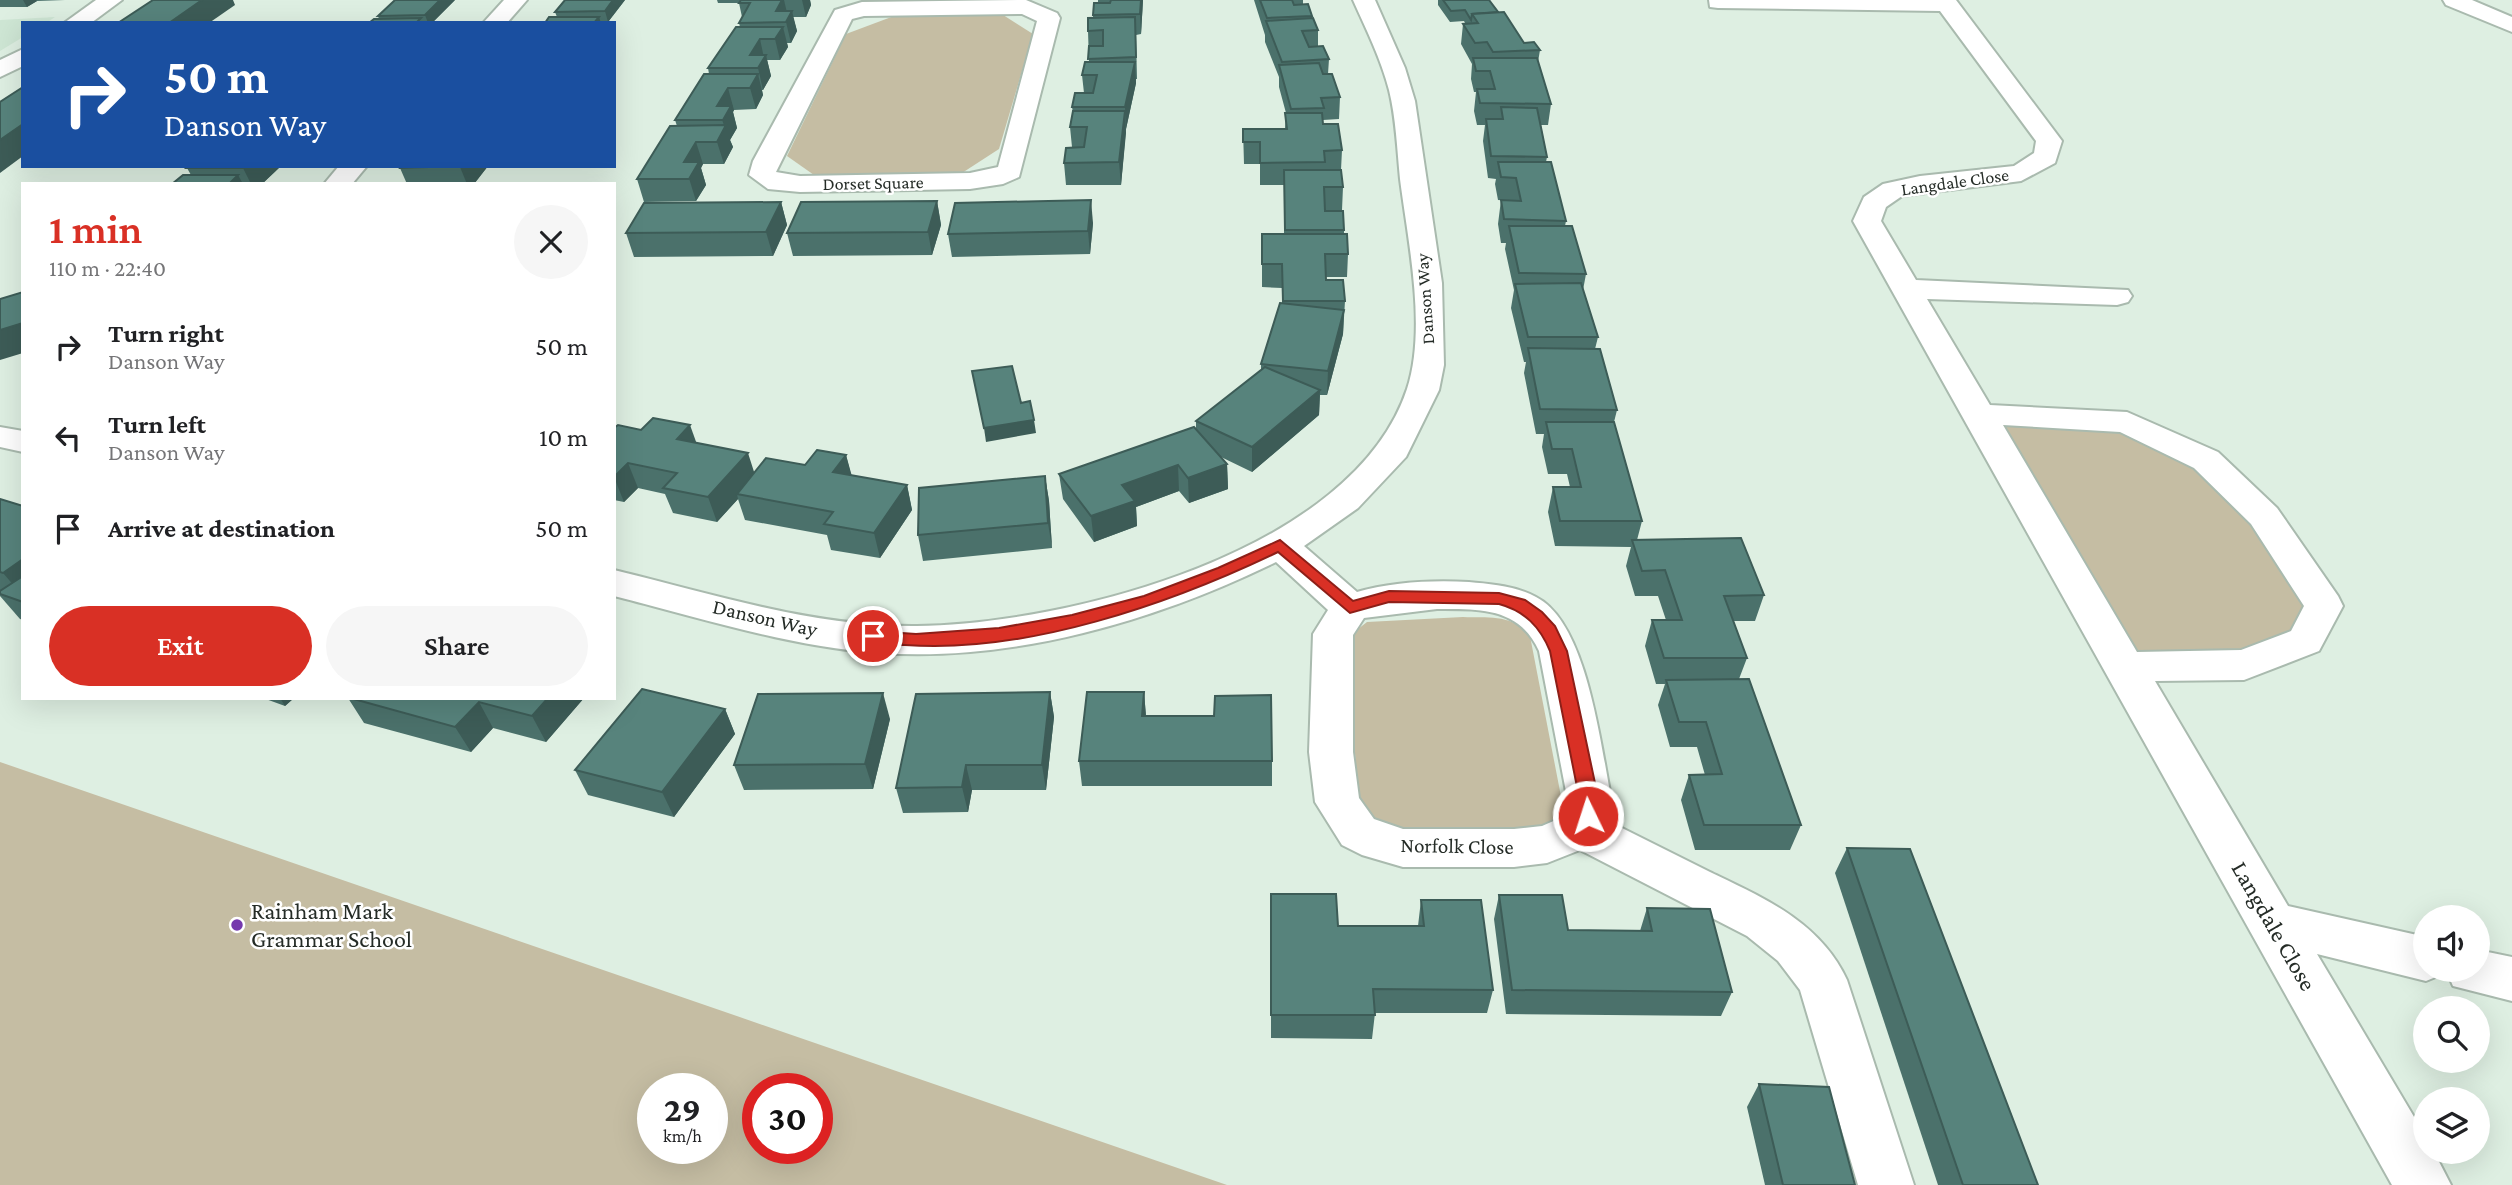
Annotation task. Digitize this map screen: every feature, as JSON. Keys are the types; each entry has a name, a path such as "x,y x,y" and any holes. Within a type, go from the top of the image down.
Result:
{"street":[{"path":"78,21 111,0"},
{"path":"496,21 516,0"},
{"name":"Danson Way","path":"616,583 830,634 916,640 999,634 1072,621 1149,600 1224,572 1280,545 1338,506 1383,463 1406,428 1422,392 1429,357 1420,234 1401,91 1364,0"},
{"path":"2454,0 2512,25"},
{"name":"Dorset Square","path":"950,3 1026,7 1049,18 1010,172 994,178 970,181 800,184 777,183 762,176 766,161 843,15 862,9 950,3"},
{"name":"Langdale Close","path":"1722,7 1945,3 2049,141 2046,158 2021,173 1920,184 1893,190 1874,203 1867,220 2423,1185"},
{"path":"0,70 21,57"},
{"path":"339,182 352,168"},
{"path":"1909,289 2118,296"},
{"path":"1978,414 2127,422 2206,460 2264,516 2324,606 2305,641 2244,665 2124,667"},
{"path":"0,436 21,441"},
{"path":"1280,545 1350,608 1389,597 1487,598 1520,604 1550,630 1559,651 1590,802 1588,816 1581,829 1764,921 1795,946 1822,980 1886,1185"},
{"name":"Norfolk Close","path":"1350,608 1333,634 1331,752 1337,802 1358,832 1378,842 1403,848 1514,848 1547,844 1581,829"},
{"path":"2273,923 2413,956"},
{"path":"2490,974 2512,979"}],"shaded area":[{"path":"902,13 1000,13 1033,34 999,149 962,173 814,175 787,156 846,34"},
{"path":"55,17 49,21 21,21 21,38 0,51 0,20"},
{"path":"1978,414 2127,422 2206,460 2324,606 2305,641 2124,667"},
{"path":"1463,617 1508,621 1530,636 1564,812 1561,821 1536,832 1415,834 1378,824 1358,803 1348,637 1367,622"},
{"name":"Rainham Mark Grammar School","path":"0,762 1227,1185 0,1185"}],"building":[{"path":"153,0 202,0 172,21 121,21"},
{"path":"395,0 440,0 425,15 378,16"},
{"path":"565,0 613,0 605,11 555,12"},
{"path":"741,0 782,0 776,11 792,11 786,22 739,23 750,3 739,3"},
{"path":"1111,0 1141,0 1140,14 1093,15 1094,3 1110,3"},
{"path":"1260,0 1292,0 1294,5 1308,4 1312,16 1267,18"},
{"path":"1443,0 1489,0 1498,12 1472,14 1471,20 1465,10 1451,11"},
{"path":"1504,12 1524,43 1534,42 1540,50 1493,52 1487,42 1475,43 1463,24 1478,23 1472,14"},
{"path":"549,17 599,17 596,21 546,21"},
{"path":"1135,17 1136,57 1088,59 1089,46 1103,46 1103,30 1088,31 1088,18"},
{"path":"421,18 418,21 372,21"},
{"path":"1313,18 1318,30 1302,31 1309,47 1323,46 1329,59 1282,62 1266,21"},
{"path":"736,27 783,27 775,39 760,39 750,55 766,55 758,68 708,68"},
{"path":"1473,58 1537,58 1551,104 1480,103 1477,89 1495,89 1490,71 1476,71"},
{"path":"1085,62 1135,62 1125,107 1072,107 1075,93 1093,93 1097,75 1082,75"},
{"path":"1319,63 1323,74 1332,74 1340,97 1321,98 1324,108 1291,109 1279,65"},
{"path":"704,74 758,74 750,88 728,88 717,106 731,106 723,120 675,120"},
{"path":"21,88 21,125 0,140 0,102"},
{"path":"1501,107 1537,108 1547,157 1491,156 1486,119 1503,119"},
{"path":"1073,111 1125,111 1119,162 1064,163 1066,148 1084,147 1087,127 1070,127"},
{"path":"1285,113 1322,113 1323,124 1338,124 1342,150 1324,151 1325,162 1260,163 1260,142 1243,142 1243,129 1287,129"},
{"path":"726,125 717,142 696,142 684,162 699,162 689,179 637,179 670,126"},
{"path":"1498,162 1551,162 1566,221 1504,219 1501,200 1521,201 1516,178 1501,177"},
{"path":"1284,170 1341,170 1343,187 1324,187 1325,211 1343,211 1344,230 1285,230"},
{"path":"183,175 238,175 231,182 174,182"},
{"path":"1091,200 1088,231 948,234 955,203"},
{"path":"937,201 928,232 787,233 801,202"},
{"path":"781,202 766,232 626,233 644,203"},
{"path":"1509,226 1572,226 1586,274 1519,273"},
{"path":"1262,234 1347,234 1348,254 1325,254 1326,280 1343,280 1345,301 1283,301 1282,264 1262,264"},
{"path":"1581,283 1598,337 1528,337 1515,284"},
{"path":"21,293 21,324 0,330 0,299"},
{"path":"1280,303 1344,310 1328,371 1261,364"},
{"path":"1528,348 1600,349 1617,410 1540,409"},
{"path":"1012,366 1021,403 1030,401 1034,420 984,428 972,371"},
{"path":"1265,367 1320,390 1252,447 1196,421"},
{"path":"653,418 690,425 677,439 748,453 708,497 663,488 677,473 628,463 616,475 616,426 641,430"},
{"path":"1546,422 1614,422 1642,521 1560,521 1553,487 1581,487 1572,449 1552,449"},
{"path":"1194,427 1227,464 1188,478 1178,465 1122,485 1135,501 1091,516 1059,474"},
{"path":"817,450 846,455 833,472 907,485 874,533 824,524 833,512 737,494 766,458 805,465"},
{"path":"1045,476 1048,523 918,535 919,488"},
{"path":"0,499 21,505 21,560 3,573 0,572"},
{"path":"1741,538 1764,595 1724,596 1747,658 1664,658 1652,620 1682,620 1665,570 1642,571 1632,540"},
{"path":"21,577 21,601 0,594 0,591"},
{"path":"1749,679 1801,825 1704,825 1689,775 1722,774 1706,722 1679,722 1666,680"},
{"path":"642,689 725,709 662,792 575,770"},
{"path":"1050,692 1042,765 966,765 962,787 896,788 916,694"},
{"path":"1087,692 1144,692 1142,716 1214,716 1215,696 1271,695 1272,761 1079,761"},
{"path":"883,693 865,764 734,765 758,694"},
{"path":"357,700 546,700 532,716 479,702 455,727"},
{"path":"1847,848 1910,849 2038,1185 1963,1185"},
{"path":"1271,894 1336,894 1338,926 1424,926 1421,900 1481,900 1493,990 1373,989 1375,1015 1271,1015"},
{"path":"1499,895 1562,895 1568,930 1652,931 1647,908 1710,909 1732,992 1512,990"},
{"path":"1759,1084 1829,1087 1855,1185 1783,1185"}],"place":[{"name":"Rainham Mark Grammar School","path":"237,925"}],"route":[{"path":"873,636 916,640 999,634 1072,621 1149,600 1224,572 1280,545 1350,608 1370,600 1389,597 1499,599 1520,604 1550,630 1559,651 1590,802 1588,816"}]}
